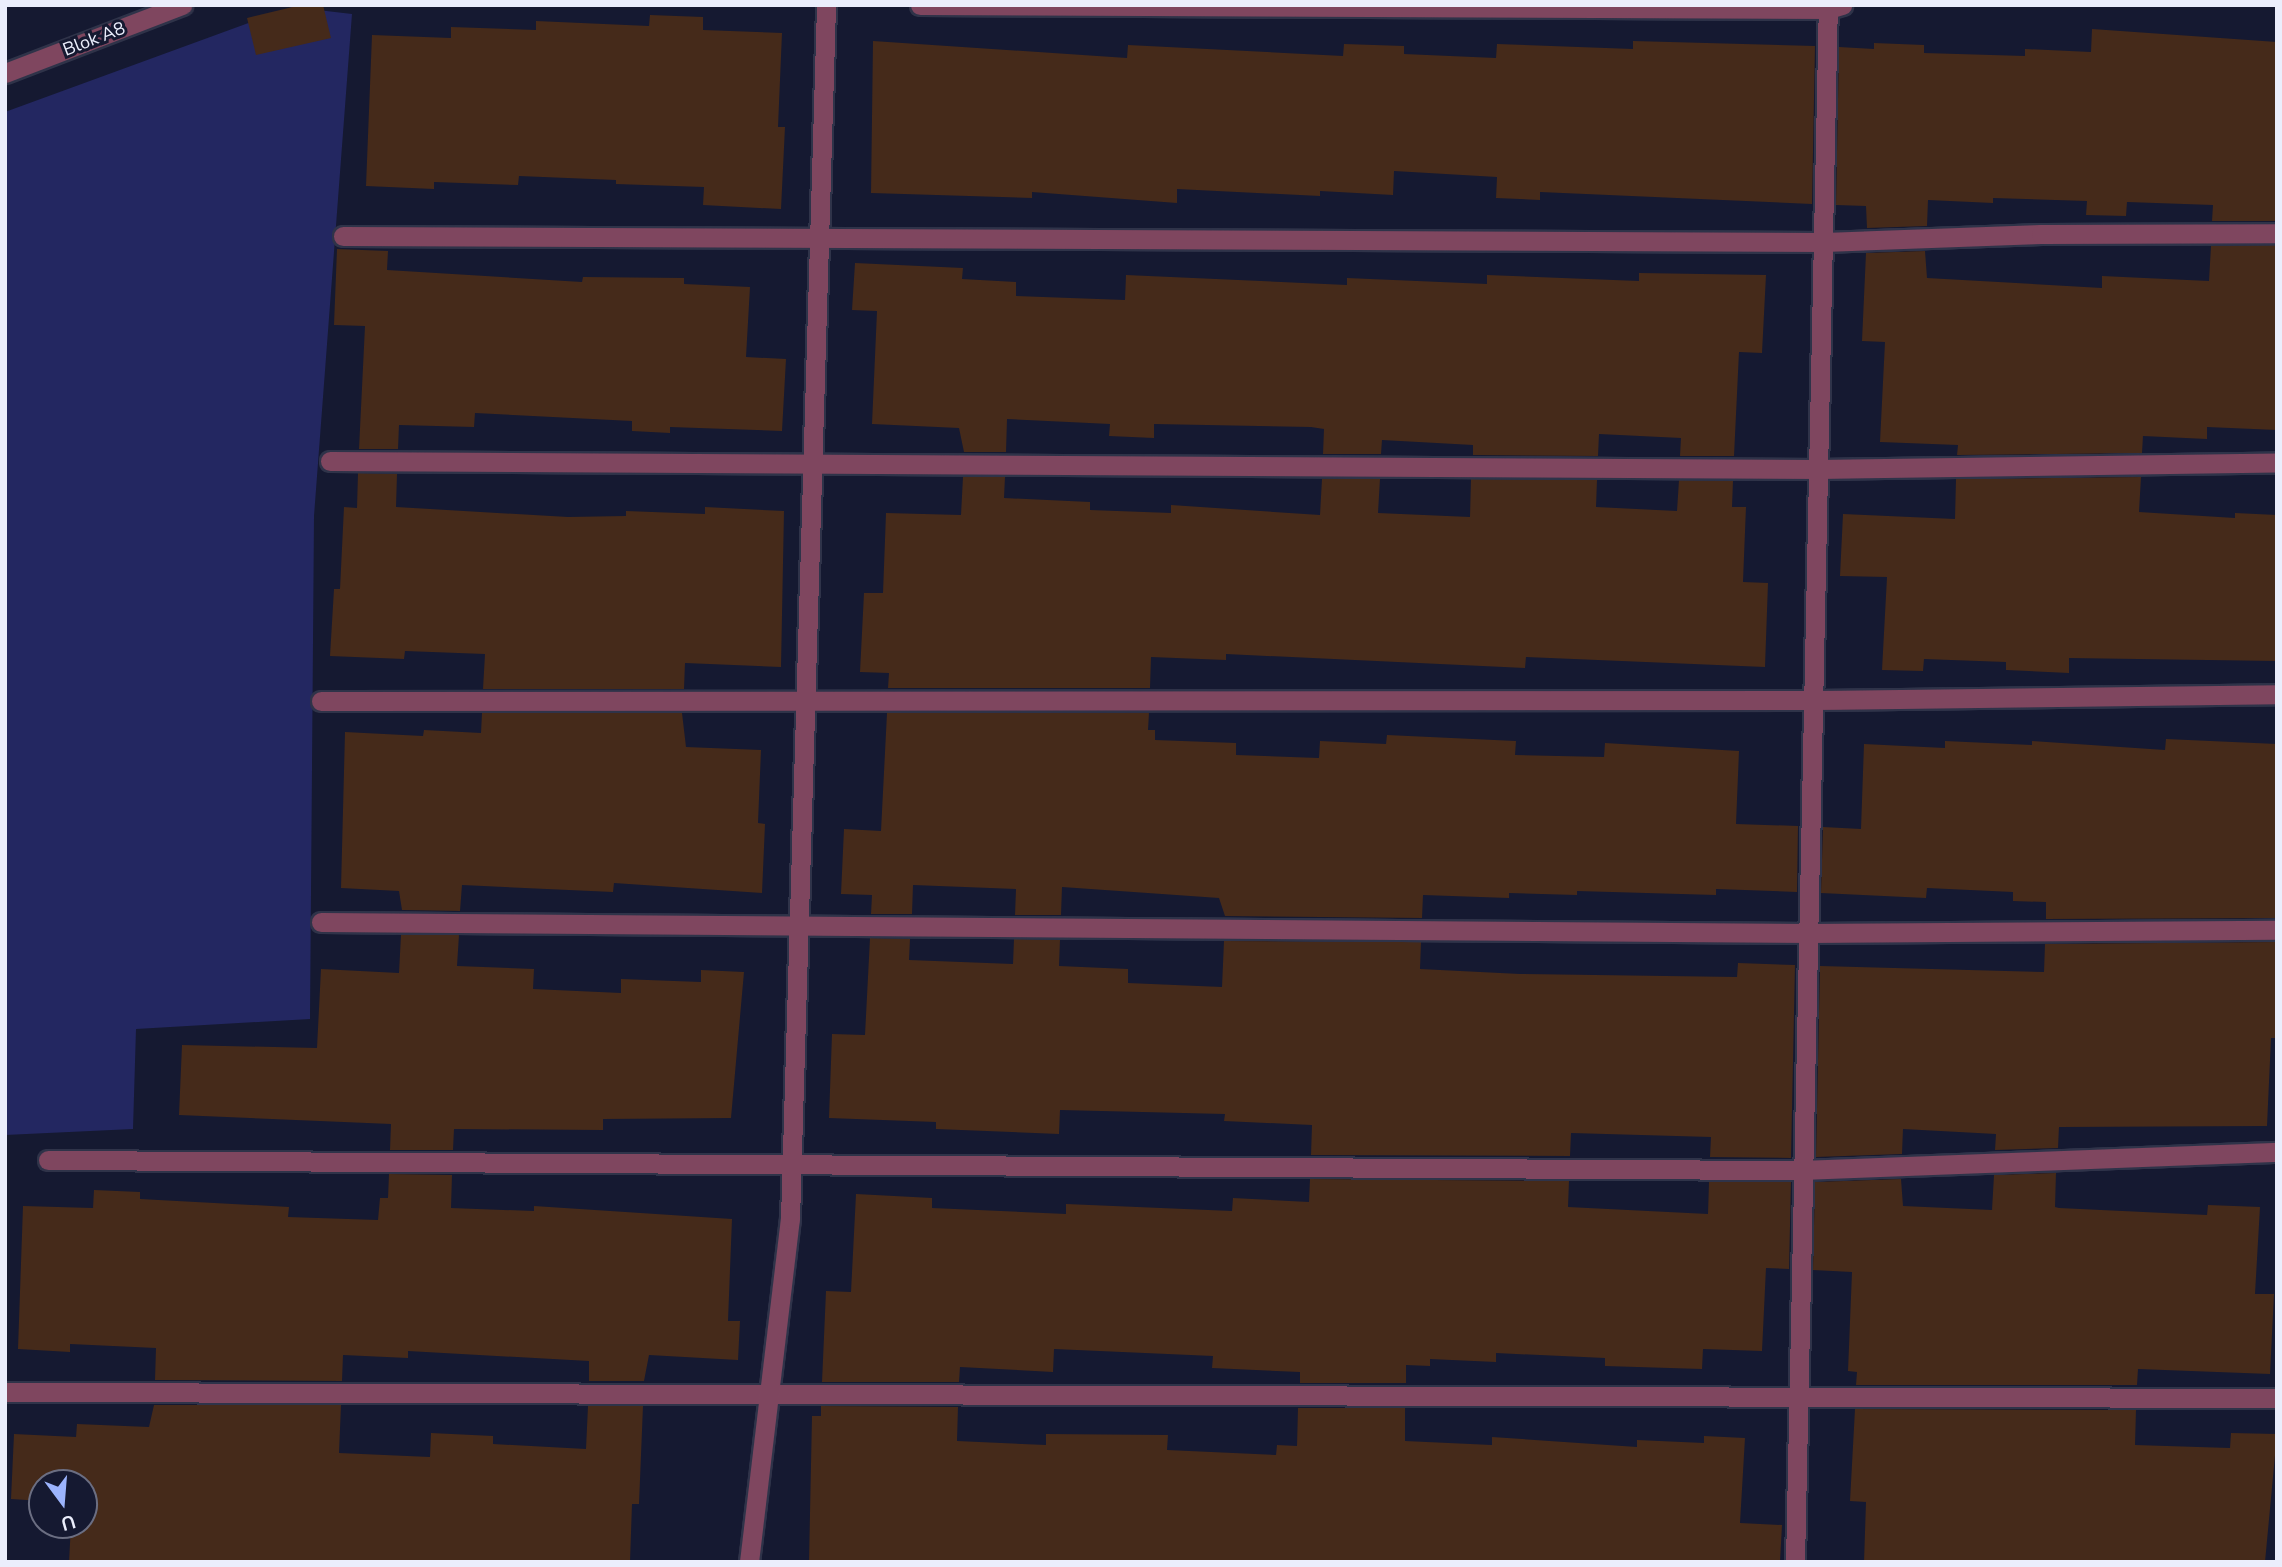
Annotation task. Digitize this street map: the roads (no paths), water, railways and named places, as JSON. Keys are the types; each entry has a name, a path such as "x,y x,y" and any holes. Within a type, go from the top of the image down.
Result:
{"street":[{"name":"Blok A8","path":"5,73 182,5"},
{"path":"749,1562 792,1164 826,5"},
{"path":"920,5 1833,6 1824,242 1795,1562"},
{"path":"343,236 1824,242 2041,234 2277,233"},
{"path":"330,461 1819,469 2277,463"},
{"path":"321,701 1814,700 2277,694"},
{"path":"321,922 1809,933 2277,930"},
{"path":"48,1160 1804,1170 2277,1152"},
{"path":"5,1392 2277,1398"}]}
